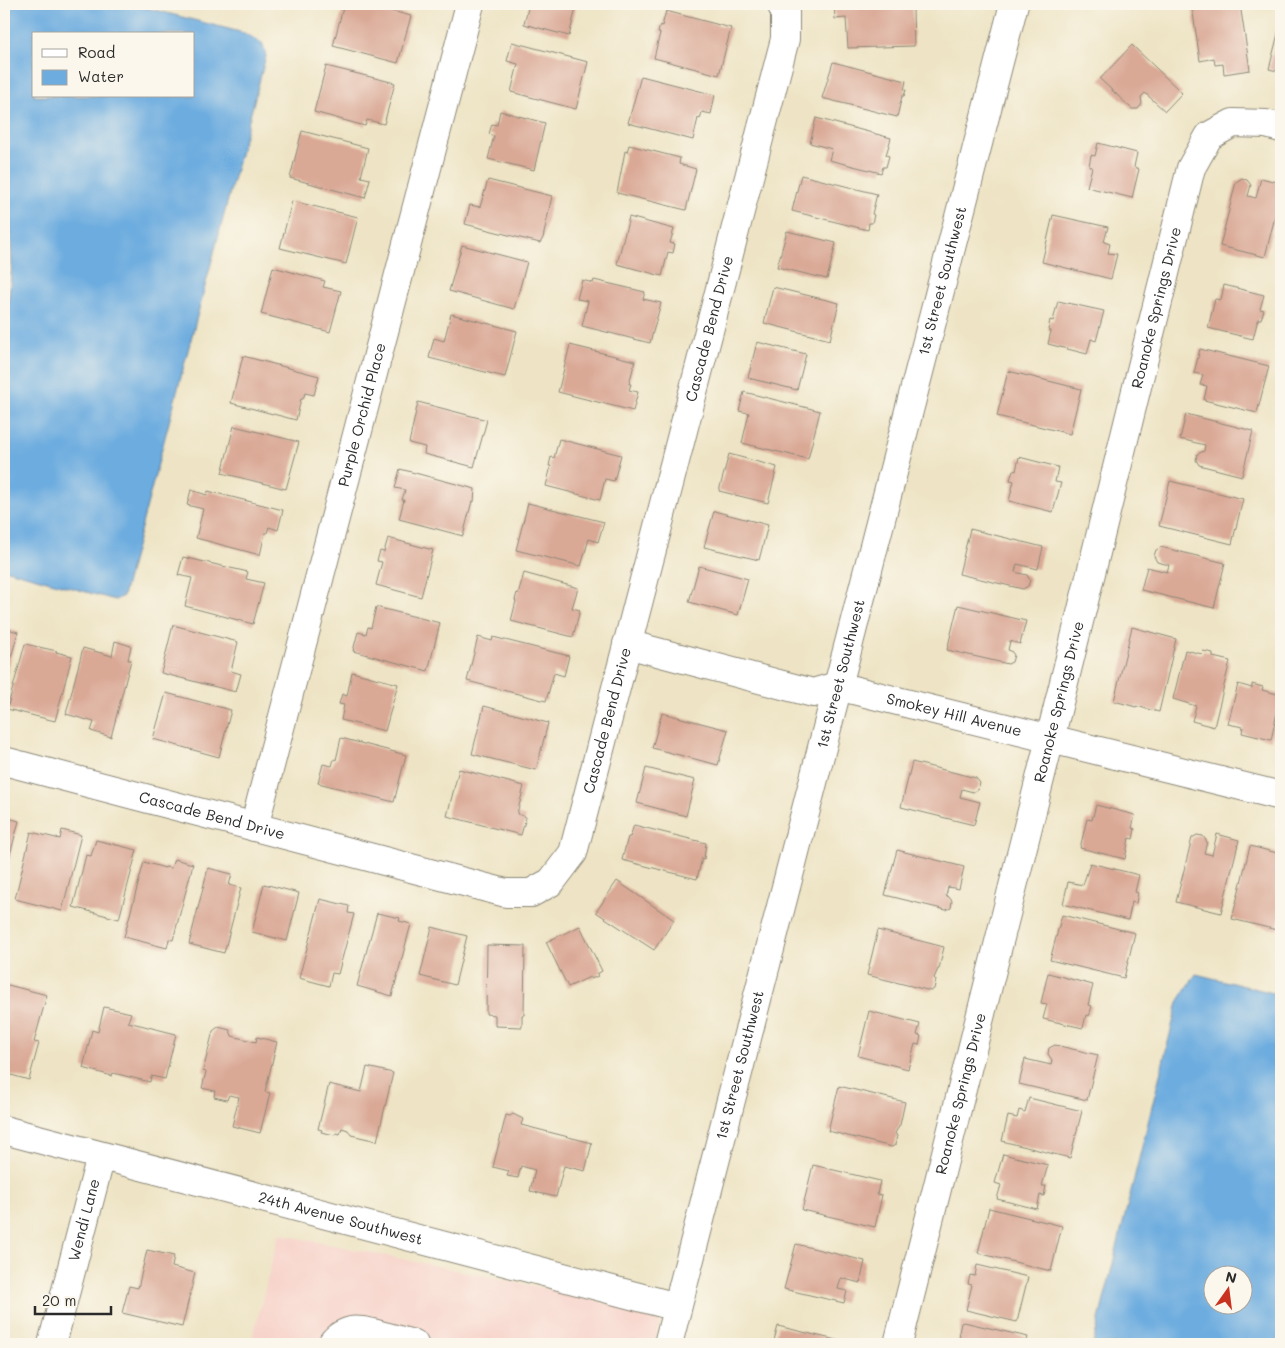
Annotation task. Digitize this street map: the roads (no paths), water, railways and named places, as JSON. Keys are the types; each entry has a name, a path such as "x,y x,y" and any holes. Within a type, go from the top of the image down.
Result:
{"street":[{"name":"Purple Orchid Place","path":"254,827 470,4"},
{"name":"Cascade Bend Drive","path":"4,761 506,893 531,893 551,882 572,853 627,644 785,39 785,12 781,4"},
{"name":"1st Street Southwest","path":"668,1344 1014,4"},
{"name":"Roanoke Springs Drive","path":"898,1344 1191,168 1209,136 1232,123 1266,124 1281,128"},
{"path":"627,644 813,693 837,686"},
{"name":"Smokey Hill Avenue","path":"837,686 1281,796"},
{"name":"24th Avenue Southwest","path":"4,1130 677,1307"},
{"name":"Wendi Lane","path":"52,1344 101,1156"},
{"path":"332,1344 333,1341 350,1331 369,1333 414,1344"}],"water":[{"path":"4,4 132,4 244,33 262,43 266,56 123,596 115,600 4,569 4,315 8,308 12,264 10,220 4,210"},
{"path":"1196,974 1281,995 1281,1344 1093,1344 1178,1002"}]}
